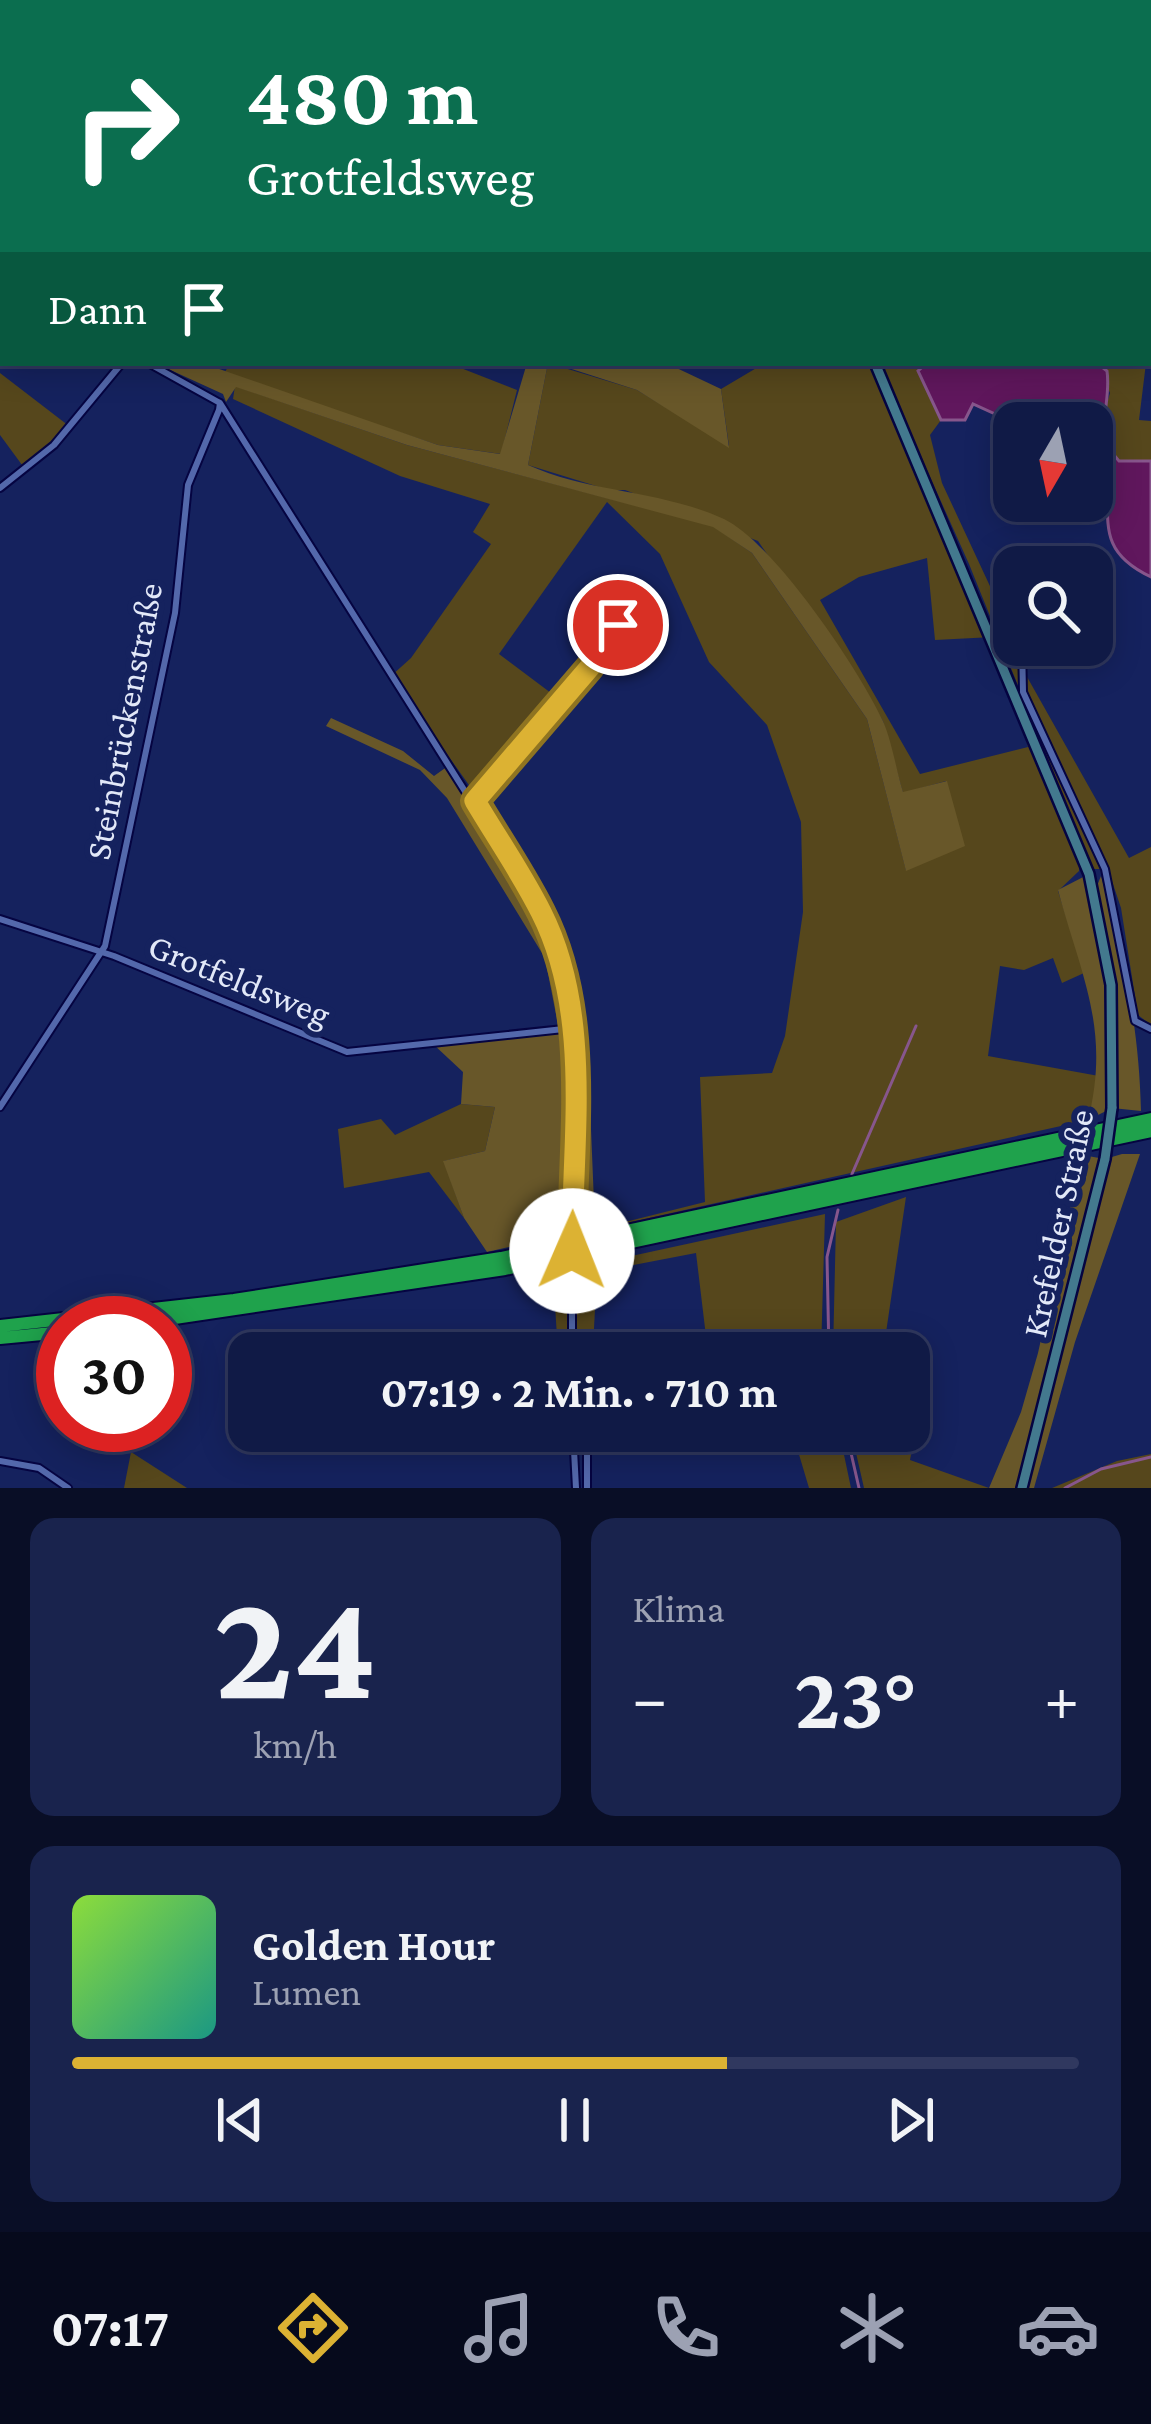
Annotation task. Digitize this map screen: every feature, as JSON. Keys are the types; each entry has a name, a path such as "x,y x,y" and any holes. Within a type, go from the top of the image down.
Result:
{"highway":[{"path":"0,1326 234,1300 501,1258 1151,1119"},
{"path":"192,1315 526,1265 1151,1132"},
{"path":"0,1338 36,1334"}],"main road":[{"name":"Krefelder Straße","path":"876,366 993,639"},
{"name":"Krefelder Straße","path":"1004,666 1089,874 1111,986 1112,1108 1106,1159 1022,1488"}],"street":[{"path":"0,488 54,445 120,366"},
{"path":"155,366 211,392 220,403 543,915 564,978 573,1028 572,1332"},
{"name":"Steinbrückenstraße","path":"0,1107 102,953 175,613 188,485 220,403"},
{"path":"475,801 590,667 618,625"},
{"path":"1022,666 1023,692 1101,856 1129,970 1135,1021 1151,1030"},
{"name":"Grotfeldsweg","path":"0,919 102,953 347,1052 573,1028"},
{"path":"575,1452 576,1488"},
{"path":"587,1452 587,1488"},
{"path":"0,1461 39,1468 68,1488"}],"shaded area":[{"path":"162,366 211,366 438,445 500,454 526,366 547,366 528,465 700,510 744,532 790,580 855,671 883,721 903,792 947,781 965,846 906,871 867,719 752,553 713,527 407,445 236,387 226,402 223,394"},
{"path":"228,366 456,366 517,390 501,454 438,445 224,374"},
{"path":"547,366 637,390 729,446 721,389 760,366 871,366 993,637 935,640 927,558 859,577 820,600 920,774 1028,747 1005,666 1079,864 1079,871 1058,891 1084,973 1062,983 1053,958 1024,970 1000,966 988,1056 1099,1076 1088,1120 573,1235 705,1202 700,1077 772,1073 785,1036 803,912 801,822 767,725 709,662 660,554 607,502 499,654 555,696 474,792 391,676 411,658 491,544 473,532 490,504 400,476 233,399 235,386 407,445 713,526 752,553 867,719 906,870 946,781 903,793 883,721 758,541 625,490 609,490 528,465"},
{"path":"562,366 672,366 721,389 729,448 637,390"},
{"path":"880,366 924,366 918,371 941,420 930,435 942,483 993,593 993,624"},
{"path":"924,366 1101,366 1107,371 1107,402 993,402 993,413 973,404 965,420 941,420 918,371"},
{"path":"1098,366 1146,366 1139,420 1151,421 1151,461 1118,461 1113,454 1113,402 1108,402 1110,393"},
{"path":"0,373 69,426 25,469 0,435"},
{"path":"1113,453 1119,461 1151,461 1151,577 1121,557 1110,533"},
{"path":"1010,666 1026,666 1026,675 1129,858 1151,847 1151,1025 1138,1015 1121,908 1108,869 1092,869"},
{"path":"331,718 403,751 434,776 448,766 523,884 552,917 569,952 587,1031 595,1227 487,1252 464,1218 443,1161 485,1151 495,1107 461,1104 463,1072 433,1044 559,1030 545,958 447,798 420,770 326,726"},
{"path":"1089,874 1095,891 1101,876 1123,964 1134,1021 1141,1111 1112,1108 1088,1120 1095,1030 1058,890"},
{"path":"461,1104 495,1107 485,1151 444,1161 464,1218 429,1172 344,1188 338,1129 381,1119 395,1135"},
{"path":"1140,1154 1075,1342 1034,1488 989,1488 1021,1412 1038,1353 1082,1155 1105,1159"},
{"path":"906,1197 886,1332 833,1332 836,1222"},
{"path":"825,1214 822,1332 705,1332 696,1253 597,1272 594,1332 557,1332 553,1273"},
{"path":"131,1452 187,1488 124,1488"},
{"path":"798,1452 843,1452 851,1488 809,1488"},
{"path":"856,1452 911,1452 910,1460 989,1488 864,1488"},
{"path":"1151,1454 1151,1488 1052,1488 1117,1461"}],"waterway":[{"path":"852,1174 916,1026"},
{"path":"829,1332 827,1257 838,1210"},
{"path":"851,1452 859,1488"},
{"path":"1065,1488 1101,1469 1151,1457"}],"route":[{"path":"572,1251 573,1028 564,978 543,915 475,801 590,667 618,625"}]}
